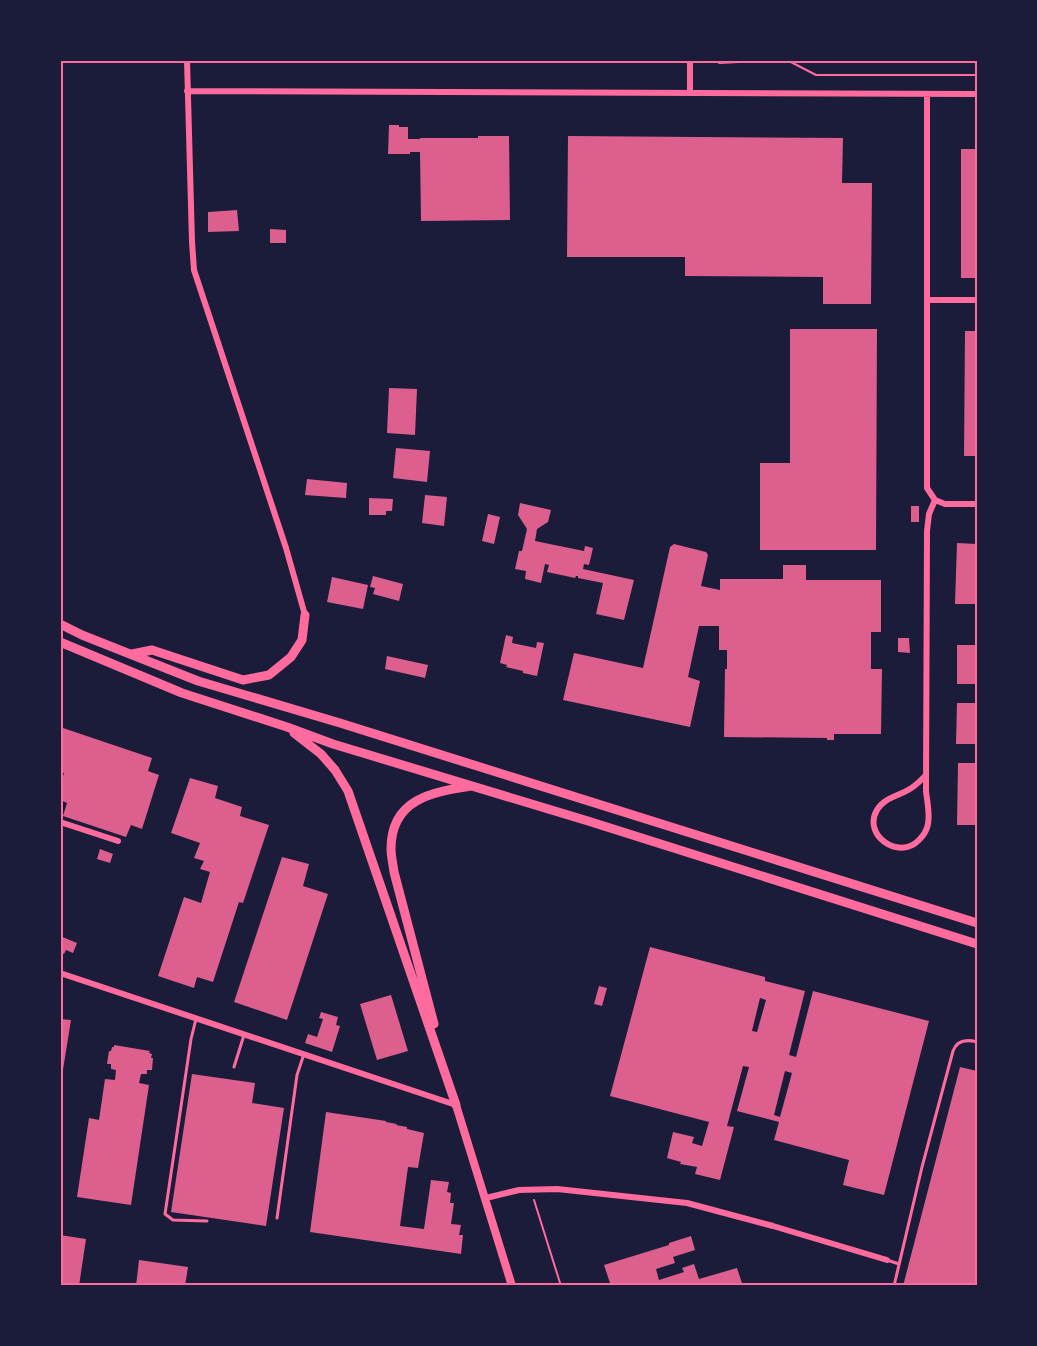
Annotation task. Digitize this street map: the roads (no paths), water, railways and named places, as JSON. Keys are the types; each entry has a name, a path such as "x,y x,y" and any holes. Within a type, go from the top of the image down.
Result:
{"highway":[{"path":"131,654 152,650 243,680 269,675 291,657 302,640 305,615"},
{"path":"60,624 198,681 340,723 977,923"},
{"path":"60,642 182,693 333,744 977,944"},
{"path":"286,727 321,754 335,770 348,791 456,1105"},
{"path":"456,1105 394,872 391,847 395,827 402,812 414,801 430,794 474,786"}],"main road":[{"path":"456,1105 512,1286"}],"street":[{"path":"187,60 194,270 286,548 305,615"},
{"path":"690,60 690,92"},
{"path":"187,91 977,94"},
{"path":"927,94 927,488 935,500 945,504 977,504"},
{"path":"927,300 977,300"},
{"path":"926,774 918,784 890,798 876,811 875,831 887,844 904,848 915,844 925,834 928,823 926,791 927,531 929,514 935,500"},
{"path":"60,822 118,842"},
{"path":"60,973 456,1105"},
{"path":"486,1198 519,1190 557,1189 687,1203 887,1260"}],"lane":[{"path":"196,1019 165,1214 173,1220 207,1221"},
{"path":"234,1067 244,1035"},
{"path":"894,1286 922,1167 953,1051 962,1041 977,1042"},
{"path":"277,1218 297,1075 304,1054"},
{"path":"887,1260 899,1264"}]}
